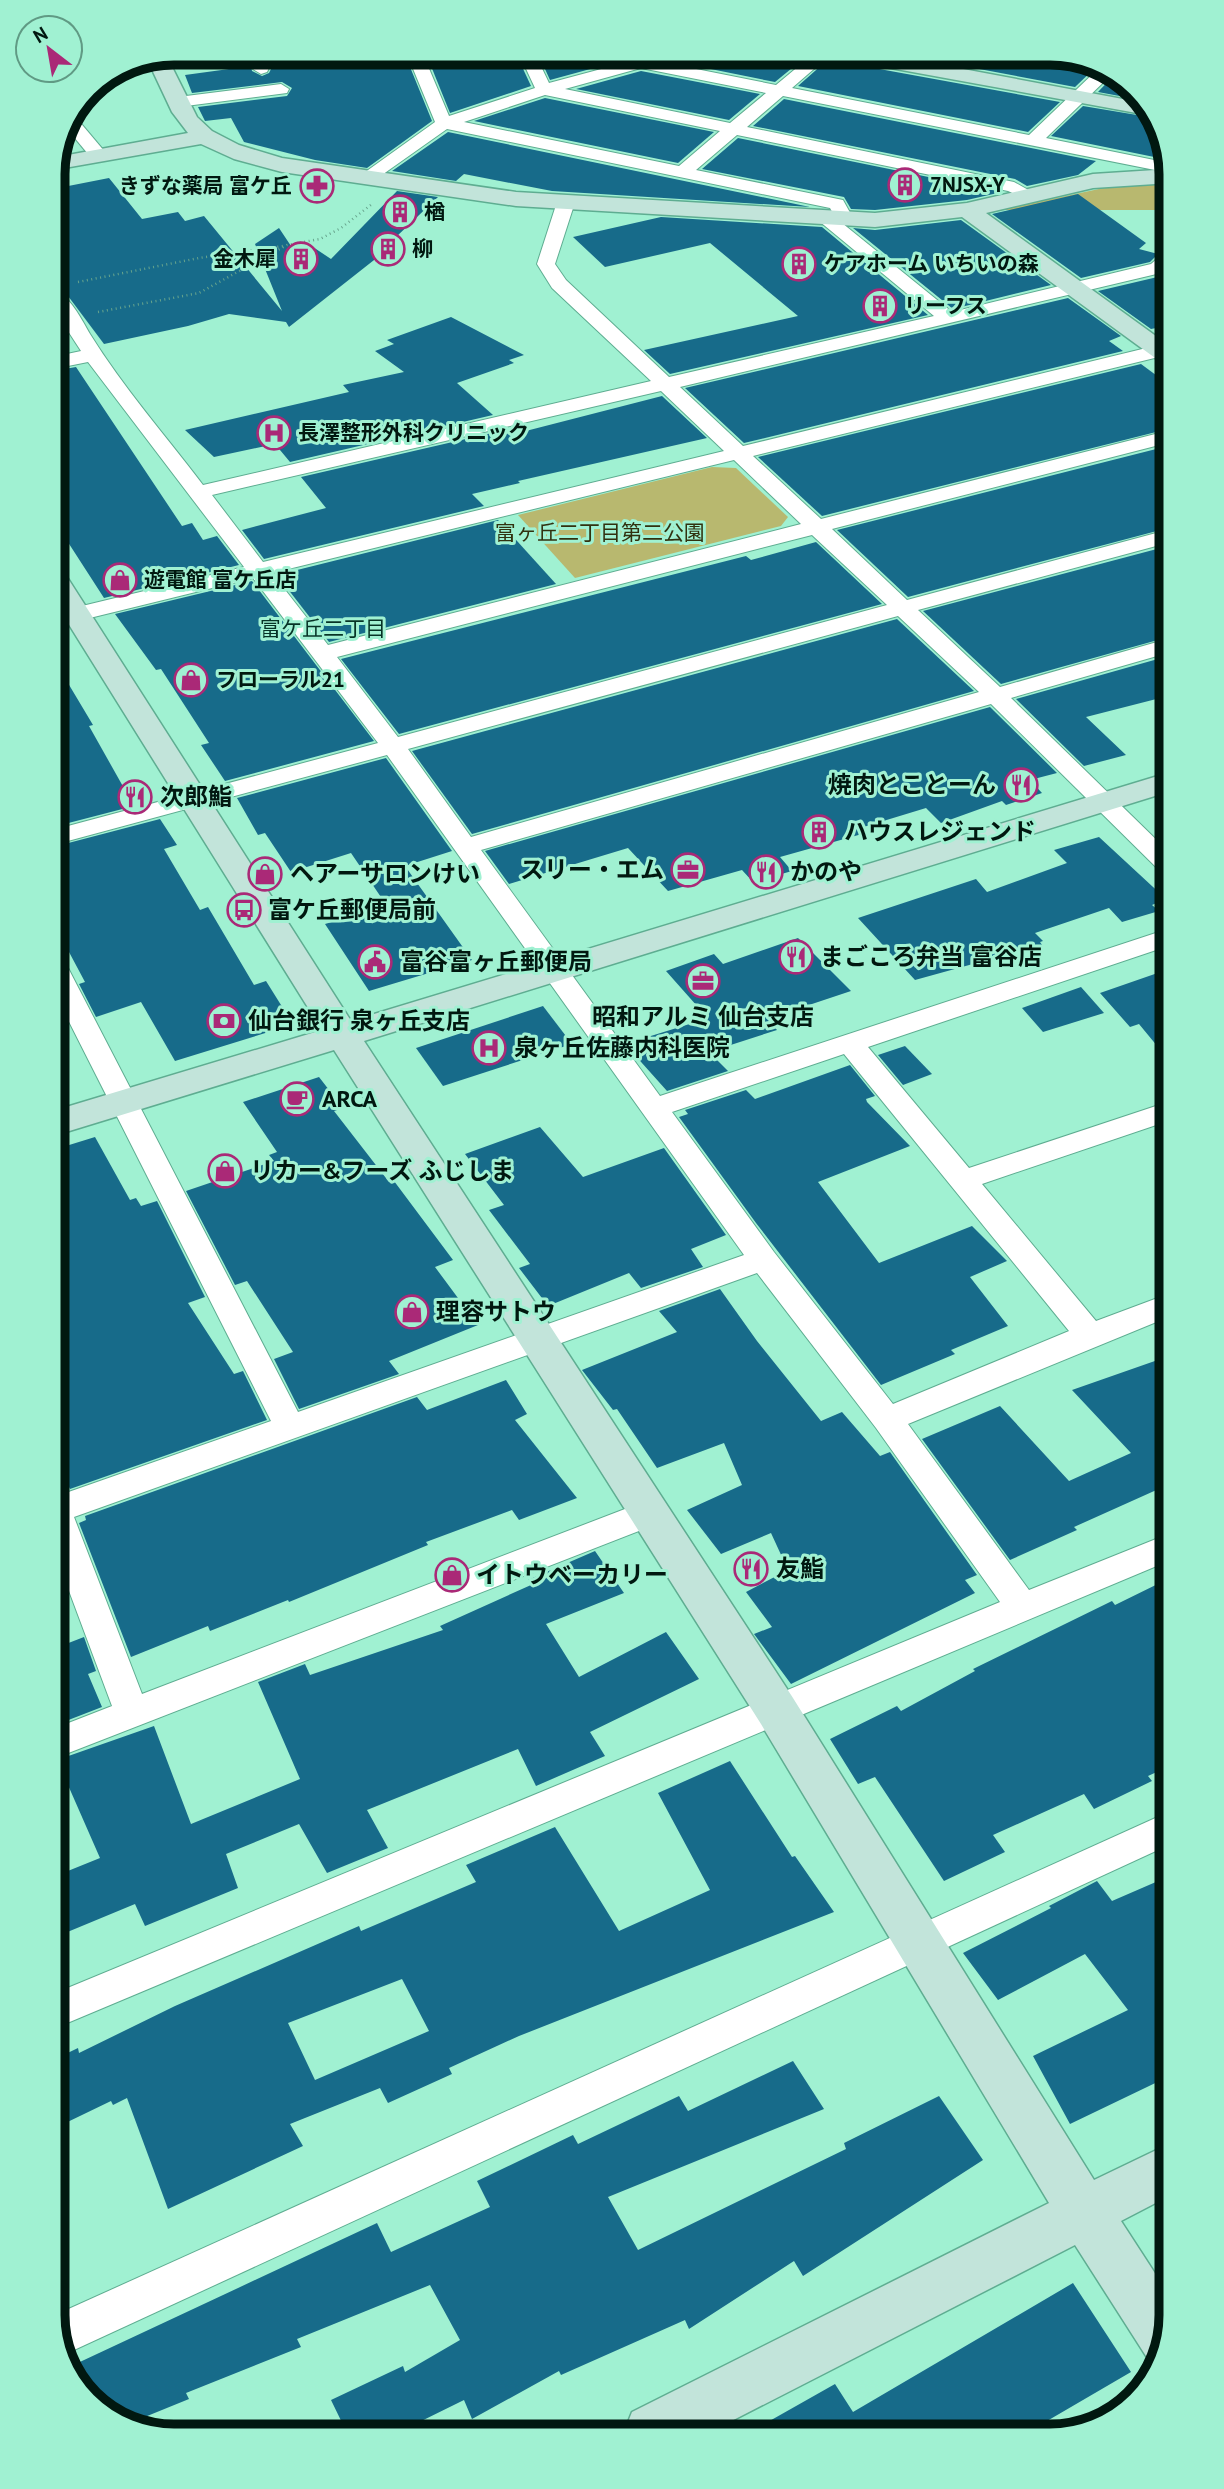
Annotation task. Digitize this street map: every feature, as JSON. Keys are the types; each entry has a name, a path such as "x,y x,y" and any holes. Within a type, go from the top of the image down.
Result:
{"street":[{"path":"420,65 444,123"},
{"path":"532,65 544,90"},
{"path":"366,178 444,123 622,65"},
{"path":"662,65 1158,166"},
{"path":"681,173 810,65"},
{"path":"906,65 1138,109"},
{"path":"160,66 178,102 204,137 246,155 282,165 516,199 895,219 967,210 1093,181 1159,177"},
{"path":"1033,141 1099,77"},
{"path":"178,102 281,89"},
{"path":"544,90 1014,187 1030,196"},
{"path":"444,123 837,204 833,217"},
{"path":"75,128 99,156"},
{"path":"66,162 204,137"},
{"path":"566,202 545,264 559,284 996,696 1159,856"},
{"path":"967,210 1159,347"},
{"path":"833,217 948,318"},
{"path":"199,492 1076,289 1159,266"},
{"path":"65,305 93,355 393,746 763,1261 887,1420 1023,1608"},
{"path":"65,361 93,355"},
{"path":"1158,2326 1084,2212 777,1711 194,800 65,617 1159,355"},
{"path":"321,654 1159,439"},
{"path":"65,835 1159,538"},
{"path":"466,846 1159,648"},
{"path":"65,1120 1159,785"},
{"path":"654,1108 1159,940"},
{"path":"65,987 290,1428"},
{"path":"850,1043 1090,1335"},
{"path":"964,1180 1159,1114"},
{"path":"65,1505 763,1261"},
{"path":"887,1420 1159,1309"},
{"path":"65,1739 650,1513"},
{"path":"65,1540 132,1713"},
{"path":"65,2007 1159,1551"},
{"path":"67,2332 1159,1832"},
{"path":"668,2424 1159,2174"}],"path":[{"path":"65,289 199,258 320,239 341,228 400,183"},
{"path":"70,317 199,293 287,245"}],"green space":[{"path":"1159,183 1159,210 1000,210 1118,185"},
{"name":"富ヶ丘二丁目第二公園","path":"712,467 736,468 788,517 781,526 575,578 518,515"}],"building":[{"path":"273,65 409,65 432,121 367,168 315,160 244,142 231,118 205,121 198,107 287,96 292,88 282,82 192,93 185,75 251,66 252,71 262,76 269,73"},
{"path":"431,65 521,65 531,86 450,113"},
{"path":"543,65 605,65 550,80"},
{"path":"691,65 796,65 775,82"},
{"path":"822,65 857,65 1060,102 1028,132 798,86"},
{"path":"958,65 1057,65 1090,73 1075,87"},
{"path":"641,71 760,94 729,120 576,89"},
{"path":"1108,81 1127,97 1098,92"},
{"path":"545,98 714,132 678,163 474,121"},
{"path":"784,99 1096,161 1078,175 1027,186 1015,179 753,126"},
{"path":"1083,106 1143,116 1151,132 1157,158 1051,136"},
{"path":"448,132 810,207 552,191 464,174 456,181 392,171"},
{"path":"738,138 1002,192 967,200 875,210 851,209 844,197 702,169"},
{"path":"109,178 142,219 178,212 185,221 204,216 282,311 255,244 279,228 295,252 313,247 331,259 397,191 438,197 396,237 402,238 289,327 286,322 229,314 188,326 104,344 65,292 65,187"},
{"path":"1078,194 1146,243 1139,249 1158,254 1150,262 1081,278 992,214"},
{"path":"661,217 822,227 928,315 670,374 644,350 798,316 710,243 605,267 573,237"},
{"path":"961,220 1051,285 953,309 853,228 875,230"},
{"path":"1159,277 1159,327 1151,329 1098,291"},
{"path":"1068,298 1121,336 1109,341 1123,351 744,443 685,388"},
{"path":"451,317 524,355 509,360 514,363 457,383 493,415 290,462 275,444 214,457 185,430 349,392 343,385 404,372 375,351 394,344 387,340"},
{"path":"1141,364 1159,377 1159,431 822,516 758,457"},
{"path":"76,367 182,526 192,523 203,540 217,536 239,565 104,598 65,538 65,369"},
{"path":"662,396 707,438 518,481 520,483 472,494 484,506 264,559 242,530 326,508 301,477 509,429 518,433"},
{"path":"1159,448 1159,530 908,597 837,530"},
{"path":"498,520 556,584 329,642 277,575"},
{"path":"816,542 882,604 399,734 341,659 746,556 751,560"},
{"path":"1159,548 1159,640 1001,684 923,611"},
{"path":"252,581 374,741 225,781 201,745 209,743 161,669 156,670 115,614"},
{"path":"897,619 974,691 472,834 412,751"},
{"path":"1159,659 1159,698 1086,717 1126,755 1084,766 1016,699"},
{"path":"65,678 93,725 89,726 134,806 65,824"},
{"path":"990,707 1057,773 1030,780 1042,793 1006,805 1002,801 941,823 926,808 857,829 862,834 780,857 792,871 753,882 742,870 668,891 628,848 509,884 485,851"},
{"path":"386,758 452,851 405,866 472,960 369,991 325,924 387,906 351,853 291,872 265,833 258,835 237,798"},
{"path":"160,819 177,845 164,849 200,910 208,907 254,985 266,981 286,1013 275,1030 175,1061 141,1002 96,1017 79,984 85,982 65,944 65,844"},
{"path":"1099,837 1159,893 1159,902 1152,905 1159,911 1122,922 1109,908 1035,933 1043,941 1040,942 1042,945 915,980 858,918 976,879 987,892 1067,863 1054,850"},
{"path":"798,938 851,991 767,1019 777,1030 709,1052 728,1071 667,1091 625,1044 696,1022 694,1019 705,1015 666,971 714,954 723,964"},
{"path":"1159,973 1159,1048 1139,1024 1130,1027 1100,993"},
{"path":"1081,987 1104,1013 1043,1032 1022,1008"},
{"path":"543,1006 572,1044 443,1086 416,1048"},
{"path":"905,1046 932,1074 903,1085 878,1055"},
{"path":"850,1065 875,1096 866,1099 867,1102 910,1146 818,1182 879,1263 972,1226 1007,1261 970,1277 1008,1326 951,1350 955,1354 881,1385 756,1223 679,1117 688,1114 685,1110 746,1090 755,1099"},
{"path":"319,1077 343,1108 334,1111 389,1182 394,1181 453,1260 435,1267 478,1325 389,1361 399,1374 299,1409 274,1359 293,1352 247,1281 235,1285 186,1191 274,1161 269,1155 277,1152 243,1102"},
{"path":"540,1127 583,1177 664,1148 726,1235 691,1249 703,1267 641,1288 629,1273 548,1306 519,1268 530,1264 489,1210 504,1205 465,1154"},
{"path":"95,1137 130,1200 136,1198 141,1206 157,1201 205,1297 188,1303 234,1374 243,1371 267,1420 70,1489 65,1480 65,1146"},
{"path":"720,1289 757,1341 821,1421 842,1412 880,1456 890,1452 977,1575 965,1580 975,1593 791,1684 754,1634 772,1627 746,1592 788,1570 771,1533 721,1554 687,1510 742,1485 724,1443 657,1468 617,1409 613,1410 582,1370 677,1332 659,1311"},
{"path":"1159,1360 1159,1489 1074,1527 1077,1530 1010,1560 922,1439 1000,1406 1069,1481 1131,1453 1072,1390"},
{"path":"506,1380 527,1414 515,1420 577,1498 519,1520 512,1510 426,1542 428,1545 289,1602 288,1600 210,1631 208,1626 131,1657 79,1523 86,1520 85,1516 417,1397 427,1410"},
{"path":"595,1551 624,1593 546,1624 579,1677 666,1632 699,1679 590,1732 605,1756 536,1786 518,1749 367,1810 388,1848 327,1873 299,1824 226,1854 238,1888 145,1926 135,1904 65,1933 65,1872 100,1858 65,1778 65,1757 154,1726 191,1824 300,1779 258,1682 305,1664 310,1675 443,1630 440,1626 531,1585 528,1580"},
{"path":"1159,1583 1159,1771 1148,1776 1152,1781 1094,1809 1084,1794 993,1835 1005,1852 944,1881 875,1777 858,1784 830,1739 897,1706 901,1711 975,1671 973,1669 1112,1601 1115,1605"},
{"path":"84,1637 96,1671 88,1674 102,1707 65,1721 65,1644"},
{"path":"730,1761 792,1857 795,1856 834,1912 519,2036 449,2068 452,2074 388,2103 380,2088 290,2124 303,2146 168,2209 127,2098 113,2105 111,2101 65,2123 65,2054 78,2048 79,2053 175,2006 359,1926 361,1931 476,1882 466,1865 555,1827 619,1931 710,1890 658,1793","holes":["402,1979 429,2031 315,2080 288,2023"]},
{"path":"1097,1881 1112,1901 1159,1881 1159,2081 1070,2124 1033,2056 1128,2010 1085,1954 998,2000 963,1953"},
{"path":"793,2061 824,2109 608,2197 638,2250 846,2149 844,2143 939,2096 983,2160 803,2276 794,2261 689,2329 685,2320 561,2375 559,2371 472,2419 464,2400 415,2424 343,2424 331,2400 403,2366 405,2372 460,2340 430,2285 297,2339 301,2347 186,2393 189,2399 141,2419 119,2410 108,2402 87,2381 76,2364 377,2223 391,2252 490,2207 477,2181 573,2135 578,2144 679,2096 688,2111"},
{"path":"1073,2283 1131,2372 1042,2424 764,2424 835,2384 853,2412"}],"place":[{"name":"7NJSX-Y","path":"905,185"},
{"name":"きずな薬局 富ケ丘","path":"317,186"},
{"name":"楢","path":"400,212"},
{"name":"柳","path":"388,249"},
{"name":"金木犀","path":"301,259"},
{"name":"ケアホーム いちいの森","path":"799,264"},
{"name":"リーフス","path":"880,306"},
{"name":"長澤整形外科クリニック","path":"274,433"},
{"name":"遊電館 富ケ丘店","path":"120,580"},
{"name":"フローラル21","path":"191,680"},
{"name":"焼肉とことーん","path":"1021,785"},
{"name":"次郎鮨","path":"135,797"},
{"name":"ハウスレジェンド","path":"819,832"},
{"name":"スリー・エム","path":"688,870"},
{"name":"かのや","path":"766,872"},
{"name":"ヘアーサロンけい","path":"265,874"},
{"name":"富ケ丘郵便局前","path":"244,910"},
{"name":"まごころ弁当 富谷店","path":"796,957"},
{"name":"富谷富ヶ丘郵便局","path":"375,962"},
{"name":"昭和アルミ 仙台支店","path":"703,981"},
{"name":"仙台銀行 泉ヶ丘支店","path":"224,1021"},
{"name":"泉ヶ丘佐藤内科医院","path":"489,1048"},
{"name":"ARCA","path":"297,1099"},
{"name":"リカー&フーズ ふじしま","path":"225,1171"},
{"name":"理容サトウ","path":"412,1312"},
{"name":"友鮨","path":"751,1569"},
{"name":"イトウベーカリー","path":"452,1575"}],"district":[{"name":"富ケ丘二丁目","path":"323,629"}]}
